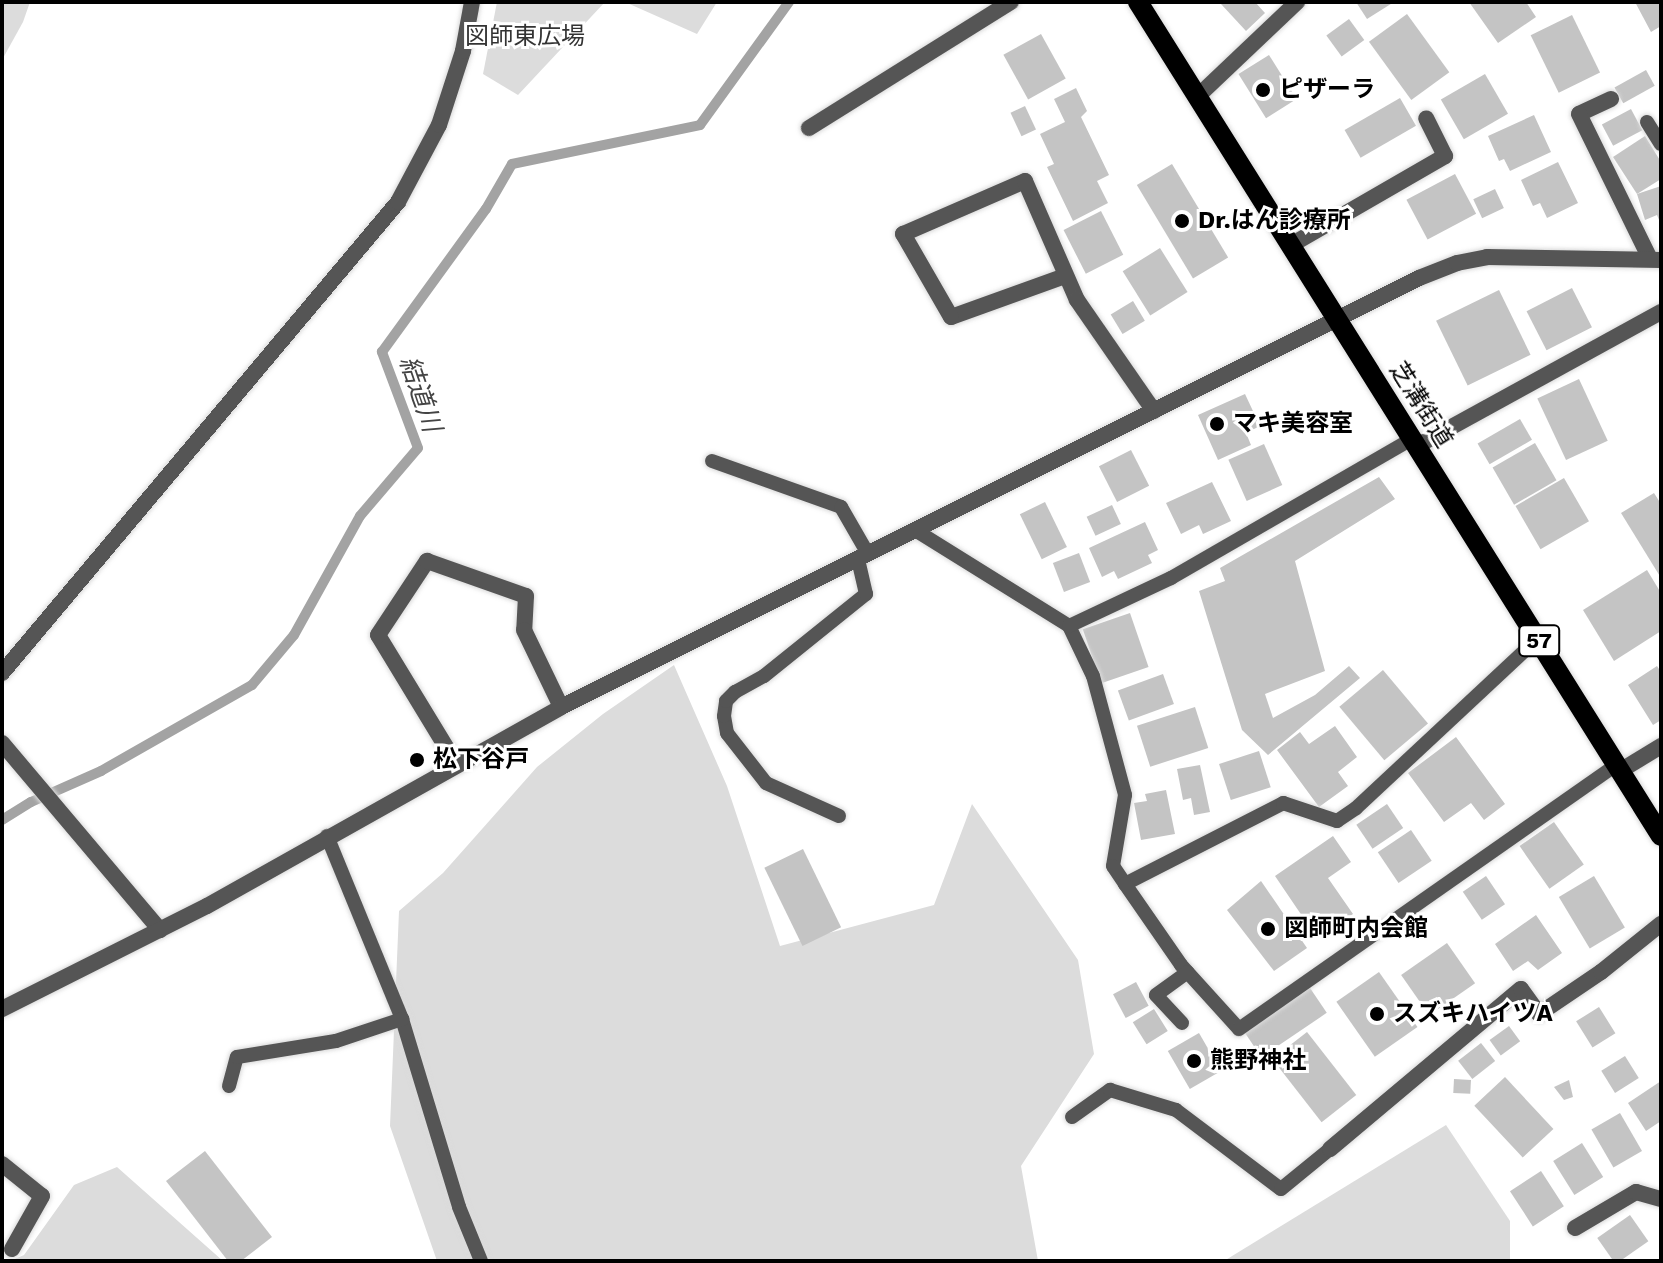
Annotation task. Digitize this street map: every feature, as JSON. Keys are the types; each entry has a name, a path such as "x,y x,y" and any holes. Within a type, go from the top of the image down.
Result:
{"main road":[{"name":"芝溝街道","path":"1138,2 1661,836"}],"street":[{"path":"2,673 398,202 439,125 463,51 472,2"},
{"path":"809,128 1011,2"},
{"path":"1197,97 1297,2"},
{"path":"2,1009 160,930 561,707 1419,278 1472,260 1517,257 1655,260 1579,114 1611,99"},
{"path":"1291,245 1445,156 1426,118"},
{"path":"1065,276 951,317 903,234 1025,181 1077,300 1154,411"},
{"path":"1414,443 1661,312"},
{"path":"457,765 378,635 427,561 526,596 524,630 561,707"},
{"path":"2,743 160,930"},
{"path":"1618,768 1661,746"},
{"path":"1330,1149 1521,989 1539,1014 1601,972 1661,924"},
{"path":"2,1164 42,1196 12,1249"},
{"path":"1575,1228 1636,1192 1661,1199"}],"lane":[{"path":"1647,122 1661,144"},
{"path":"1069,626 1171,578 1414,443"},
{"path":"712,461 841,507 863,556 866,594 764,676 735,692 726,701 724,716 727,733 766,783 839,816"},
{"path":"915,530 1069,626 1093,676 1125,795 1113,866 1188,972 1239,1029 1618,768"},
{"path":"1125,884 1283,803 1337,821 1367,798 1537,639"},
{"path":"327,836 402,1019 459,1207 481,1261"},
{"path":"1182,1023 1156,995 1188,972"},
{"path":"229,1086 237,1057 336,1041 402,1019"},
{"path":"1072,1117 1110,1090 1176,1110 1281,1189 1330,1149"}],"green space":[{"path":"2,2 30,2 2,60"},
{"name":"図師東広場","path":"497,2 605,2 518,95 483,74"},
{"name":"図師東広場","path":"625,2 717,2 697,34"},
{"path":"674,665 727,786 780,946 934,905 972,804 1078,960 1094,1054 1021,1166 1038,1261 437,1261 390,1126 399,911 443,873 537,767 603,714"},
{"path":"1446,1125 1510,1221 1510,1261 1224,1261"},
{"path":"117,1167 223,1261 10,1261 24,1255 74,1185"}],"building":[{"path":"1255,2 1265,13 1246,31 1221,4"},
{"path":"1356,2 1394,2 1367,19"},
{"path":"1469,2 1526,2 1536,17 1498,43"},
{"path":"1635,2 1661,2 1661,26 1651,32"},
{"path":"1407,14 1449,72 1411,100 1369,42"},
{"path":"1572,15 1600,73 1559,93 1531,35"},
{"path":"1349,19 1364,40 1342,56 1326,35"},
{"path":"1041,34 1066,79 1028,99 1003,55"},
{"path":"1269,55 1297,99 1266,118 1238,74"},
{"path":"1646,70 1655,86 1623,103 1615,87"},
{"path":"1485,74 1508,114 1464,139 1441,100"},
{"path":"1076,88 1087,111 1081,117 1109,175 1097,181 1108,203 1073,221 1047,167 1054,164 1040,134 1065,122 1054,99"},
{"path":"1400,98 1416,126 1361,158 1345,130"},
{"path":"1025,106 1036,130 1021,136 1010,113"},
{"path":"1631,109 1642,130 1613,146 1602,124"},
{"path":"1534,115 1551,152 1510,171 1504,159 1499,161 1488,136"},
{"path":"1645,136 1661,162 1661,179 1637,194 1613,157"},
{"path":"1558,162 1578,203 1547,218 1540,203 1533,206 1521,180"},
{"name":"Dr.はん診療所","path":"1172,164 1228,257 1193,279 1137,185"},
{"path":"1455,174 1476,214 1428,240 1406,200"},
{"path":"1661,186 1661,225 1657,215 1645,220 1637,194"},
{"path":"1495,189 1504,208 1482,218 1473,199"},
{"path":"1101,211 1123,255 1086,274 1064,230"},
{"path":"1160,248 1188,292 1150,315 1123,271"},
{"path":"1572,288 1592,327 1547,350 1527,311"},
{"path":"1499,290 1531,355 1468,385 1436,321"},
{"path":"1133,301 1145,321 1123,334 1111,314"},
{"path":"1579,379 1608,441 1566,460 1537,398"},
{"name":"マキ美容室","path":"1245,394 1260,426 1246,433 1251,445 1218,460 1198,415"},
{"path":"1520,419 1532,440 1490,464 1478,444"},
{"path":"1535,443 1557,480 1514,505 1493,468"},
{"path":"1264,444 1282,485 1247,501 1228,460"},
{"path":"1131,450 1149,486 1117,502 1099,466"},
{"path":"1379,477 1395,499 1295,561 1325,671 1265,694 1273,718 1315,695 1349,666 1360,678 1268,755 1242,730 1199,591 1225,581 1220,568"},
{"path":"1564,478 1589,521 1541,549 1516,506"},
{"path":"1212,482 1231,521 1203,534 1199,525 1181,534 1166,503"},
{"path":"1654,493 1661,504 1661,578 1621,513"},
{"path":"1045,502 1067,547 1042,559 1020,514"},
{"path":"1112,505 1121,524 1095,536 1087,517"},
{"path":"1145,522 1158,550 1148,555 1152,563 1118,579 1114,571 1102,577 1089,548"},
{"path":"1079,553 1090,582 1064,592 1053,563"},
{"path":"1647,570 1661,593 1661,631 1614,661 1583,610"},
{"path":"1130,613 1149,667 1101,683 1083,629"},
{"path":"1657,666 1661,672 1661,720 1653,725 1628,685"},
{"path":"1383,670 1428,724 1384,760 1339,707"},
{"path":"1163,674 1174,704 1129,720 1118,690"},
{"path":"1195,707 1208,748 1150,767 1137,726"},
{"path":"1335,726 1357,757 1338,772 1348,786 1319,807 1277,750 1300,732 1309,744"},
{"path":"1456,737 1505,804 1484,820 1471,803 1444,822 1408,773"},
{"path":"1259,751 1271,787 1231,800 1219,764"},
{"path":"1200,765 1210,812 1194,815 1191,798 1183,800 1177,769"},
{"path":"1166,790 1175,834 1141,840 1134,803 1147,801 1145,794"},
{"path":"1387,804 1403,828 1373,849 1356,825"},
{"path":"1554,822 1584,865 1549,889 1520,846"},
{"path":"1411,830 1432,861 1399,883 1378,852"},
{"path":"1333,836 1351,862 1328,878 1353,914 1317,938 1275,876"},
{"path":"803,849 841,927 802,946 764,868"},
{"path":"1486,876 1505,904 1482,920 1463,892"},
{"path":"1594,876 1625,927 1590,949 1559,897"},
{"name":"図師町内会館","path":"1261,881 1307,948 1274,971 1227,910"},
{"path":"1536,915 1562,953 1538,970 1528,961 1513,971 1495,944"},
{"path":"1447,943 1475,983 1429,1015 1401,975"},
{"name":"スズキハイツA","path":"1379,972 1417,1027 1375,1057 1336,1002"},
{"path":"1136,982 1149,1006 1126,1018 1113,994"},
{"path":"1310,988 1327,1013 1261,1057 1245,1032"},
{"path":"1599,1007 1615,1033 1593,1048 1576,1021"},
{"path":"1154,1009 1168,1031 1147,1044 1133,1022"},
{"path":"1509,1026 1520,1041 1501,1055 1490,1040"},
{"path":"1307,1032 1356,1095 1322,1122 1272,1059"},
{"name":"熊野神社","path":"1199,1033 1221,1071 1190,1089 1168,1051"},
{"path":"1481,1043 1495,1061 1472,1079 1458,1061"},
{"path":"1625,1056 1639,1078 1615,1093 1601,1071"},
{"path":"1505,1077 1553,1129 1523,1158 1474,1106"},
{"path":"1454,1079 1471,1080 1470,1094 1453,1093"},
{"path":"1569,1080 1573,1097 1564,1100 1554,1087"},
{"path":"1661,1081 1661,1121 1646,1131 1628,1103"},
{"path":"1620,1113 1642,1151 1613,1168 1591,1130"},
{"path":"1582,1143 1603,1177 1574,1195 1553,1161"},
{"path":"205,1151 272,1237 241,1261 228,1261 166,1181"},
{"path":"1541,1171 1564,1206 1533,1226 1510,1191"},
{"path":"1630,1215 1648,1241 1620,1261 1613,1261 1597,1238"}],"waterway":[{"name":"結道川","path":"2,820 31,802 101,771 252,685 294,635 360,516 418,448 382,352 486,209 512,164 700,125 789,2"}],"place":[{"name":"ピザーラ","path":"1263,90"},
{"name":"Dr.はん診療所","path":"1182,221"},
{"name":"マキ美容室","path":"1217,424"},
{"name":"松下谷戸","path":"417,760"},
{"name":"図師町内会館","path":"1268,929"},
{"name":"スズキハイツA","path":"1377,1014"},
{"name":"熊野神社","path":"1194,1061"}]}
